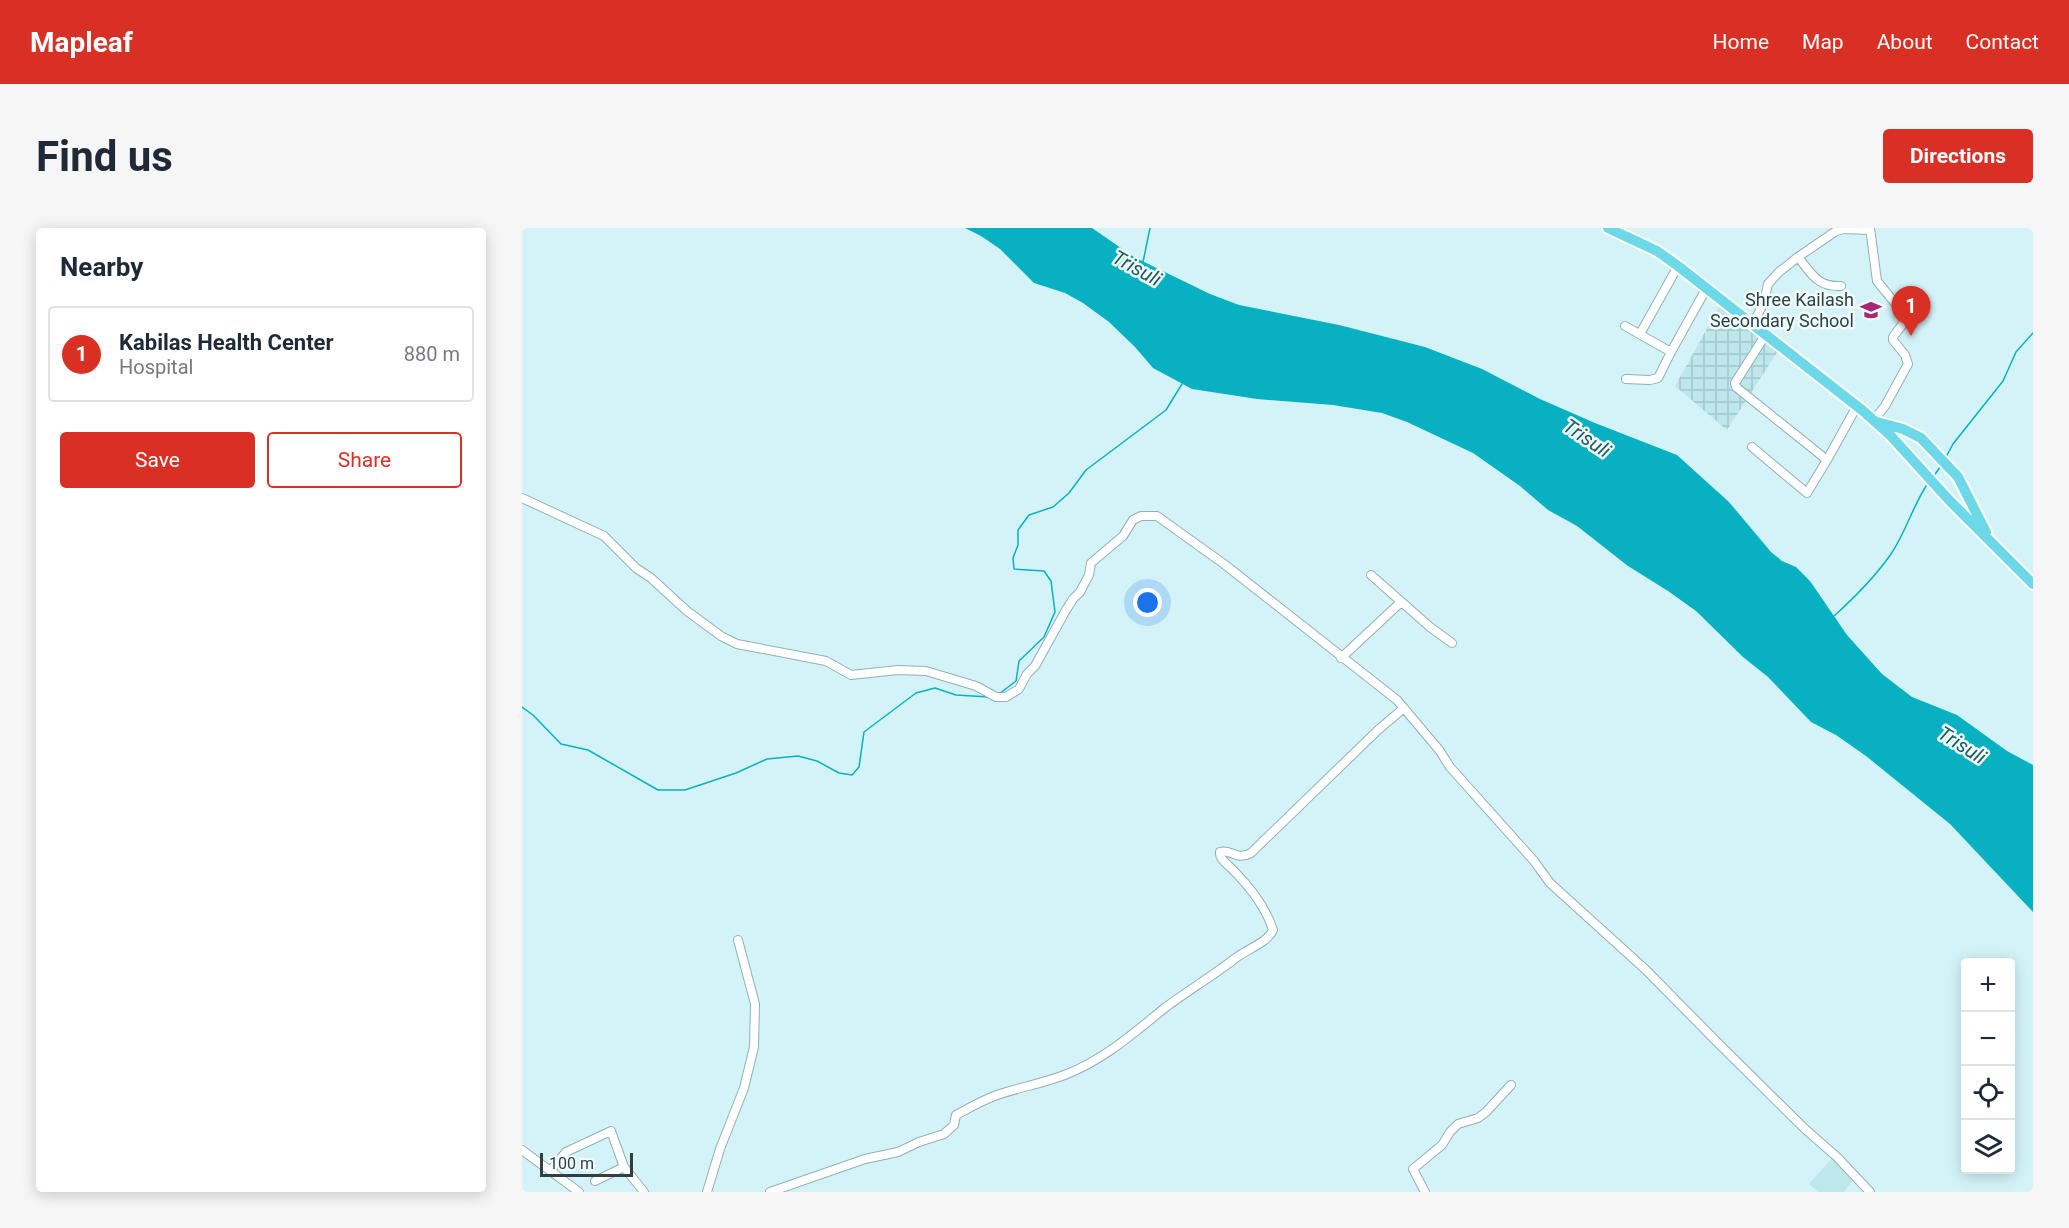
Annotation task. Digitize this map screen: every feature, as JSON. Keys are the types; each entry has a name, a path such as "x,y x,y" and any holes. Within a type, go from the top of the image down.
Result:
{"highway":[{"path":"1608,228 1657,251 1678,266 1857,406 1890,435 1949,500 2033,584"},
{"path":"1873,421 1903,429 1921,438 1958,477 1990,540"}],"street":[{"path":"1753,324 1764,303 1768,284 1798,257 1836,231 1870,229 1878,281 1899,308 1904,319 1893,340 1905,355 1908,364 1873,421"},
{"path":"1798,257 1822,284 1841,286"},
{"path":"1640,334 1678,266"},
{"path":"1626,379 1658,378 1706,289"},
{"path":"1625,326 1671,352"},
{"path":"1766,334 1736,383 1736,387 1827,460"},
{"path":"1752,447 1807,493 1857,406"},
{"path":"522,498 604,536 687,611 737,644 826,661 851,675 898,670 926,671 976,686 996,696 1006,697 1019,689 1027,674 1035,666 1066,610 1080,592 1089,575 1091,563 1123,536 1133,520 1151,515 1163,519 1224,564 1396,700 1440,751 1450,767 1534,861 1550,883 1646,970 1805,1129 1838,1157 1870,1192"},
{"path":"1371,575 1430,627 1452,643"},
{"path":"1341,658 1401,602"},
{"path":"770,1192 865,1159 898,1152 919,1142 945,1134 954,1125 956,1115 977,1104 998,1095 1068,1074 1099,1058 1168,1006 1268,937 1273,930 1265,912 1244,882 1221,858 1220,852 1224,851 1238,856 1251,853 1378,730 1404,708"},
{"path":"706,1192 744,1088 754,1047 755,1004 738,940"},
{"path":"1425,1192 1413,1169 1442,1145 1458,1124 1478,1118 1511,1085"},
{"path":"551,1170 566,1152 611,1131 624,1167 644,1192"},
{"path":"522,1150 579,1192"},
{"path":"596,1181 624,1167"}],"shaded area":[{"path":"1719,307 1778,351 1727,430 1675,386"},
{"path":"1835,1155 1856,1176 1844,1192 1818,1192 1809,1184"}],"water":[{"name":"Trisuli","path":"965,228 1092,228 1134,257 1210,294 1239,305 1339,325 1425,347 1482,369 1540,399 1595,423 1677,455 1729,502 1771,552 1782,561 1796,567 1810,581 1847,635 1882,674 1912,697 1957,715 2007,751 2033,765 2033,912 1950,824 1866,756 1836,735 1811,722 1768,677 1743,657 1696,611 1628,566 1577,526 1548,510 1520,486 1473,453 1407,422 1382,413 1192,389 1153,368 1109,322 1083,303 1065,293 1034,283 1000,249"}],"waterway":[{"name":"Trisuli","path":"1143,262 1150,228"},
{"path":"1946,457 1953,444 2003,381 2016,352 2033,333"},
{"path":"999,694 1016,681 1019,661 1044,637 1055,612 1051,581 1044,571 1014,569 1013,558 1018,545 1018,530 1029,515 1053,507 1069,493 1086,470 1166,410 1182,384"},
{"path":"1933,477 1941,466"},
{"path":"1833,617 1864,587 1891,554 1928,483"},
{"path":"522,707 561,744 588,750 658,790 685,790 736,773 767,759 798,756 817,761 839,773 852,775 859,767 864,732 916,693 935,688 956,695 989,697"}],"place":[{"name":"Shree Kailash Secondary School","path":"1871,310"},
{"name":"Kabilas Health Center","path":"1911,336"}]}
